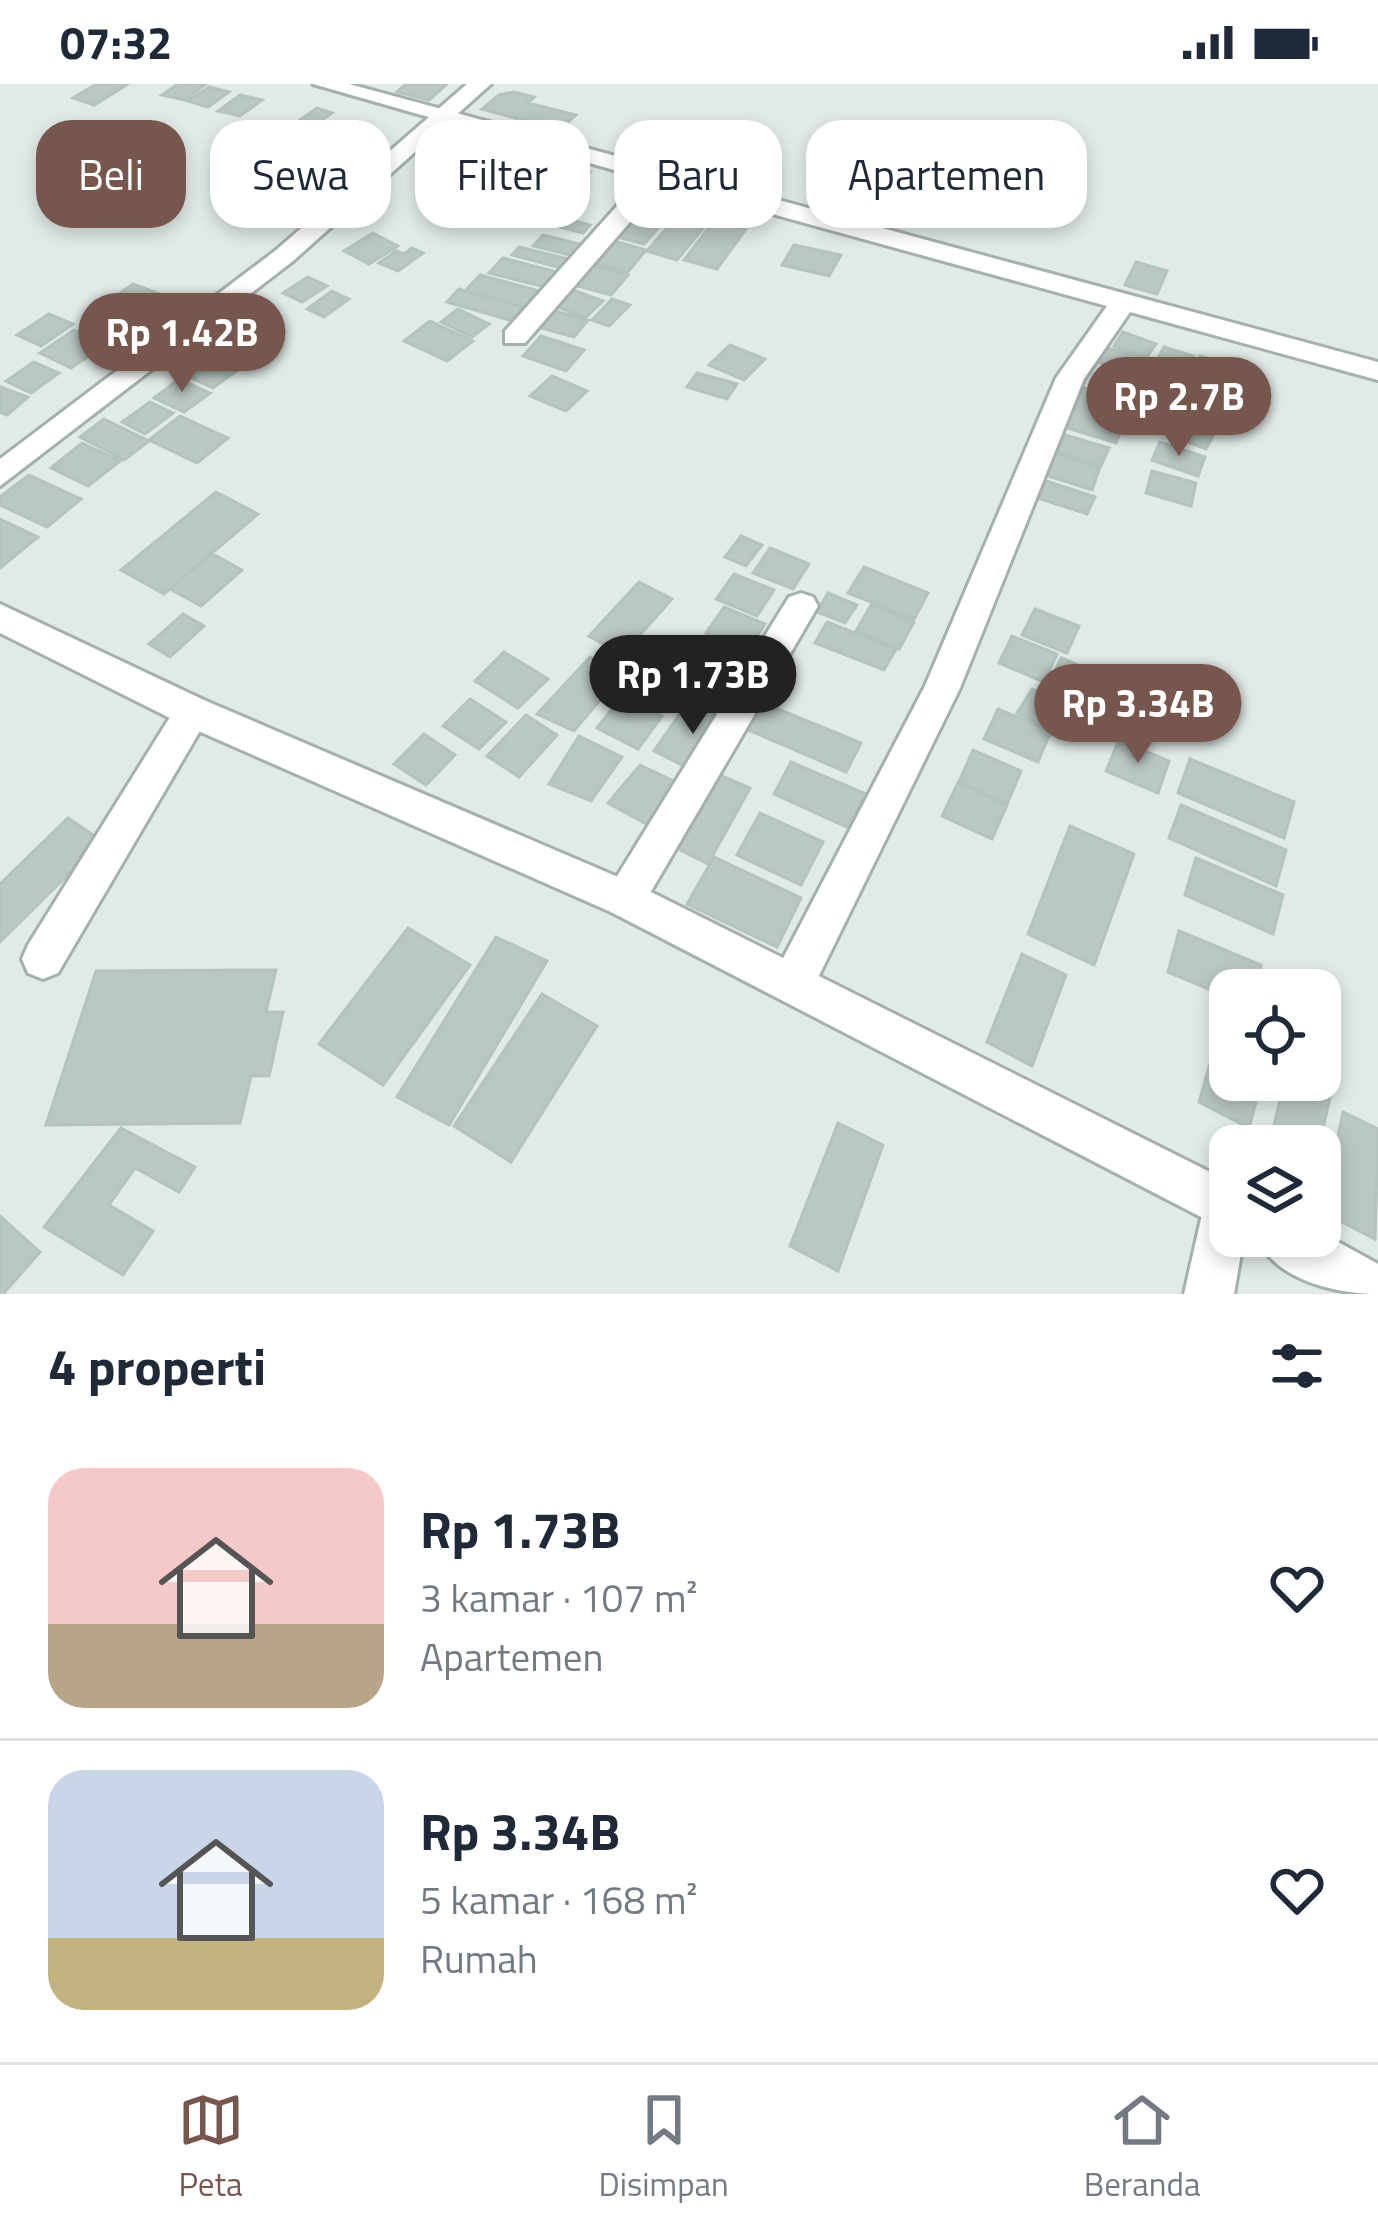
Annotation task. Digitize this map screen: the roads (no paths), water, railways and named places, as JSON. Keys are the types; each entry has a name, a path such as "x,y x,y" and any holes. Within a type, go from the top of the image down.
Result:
{"street":[{"path":"324,84 614,160"},
{"path":"0,475 284,256 480,84"},
{"path":"782,206 1378,370"},
{"path":"515,337 614,224"},
{"path":"794,981 942,688 1070,378 1124,302"},
{"path":"626,899 802,607"},
{"path":"0,617 193,712 626,899 1209,1197"},
{"path":"43,959 193,712"},
{"path":"1209,1294 1217,1257"},
{"path":"1317,1257 1378,1292"}]}
